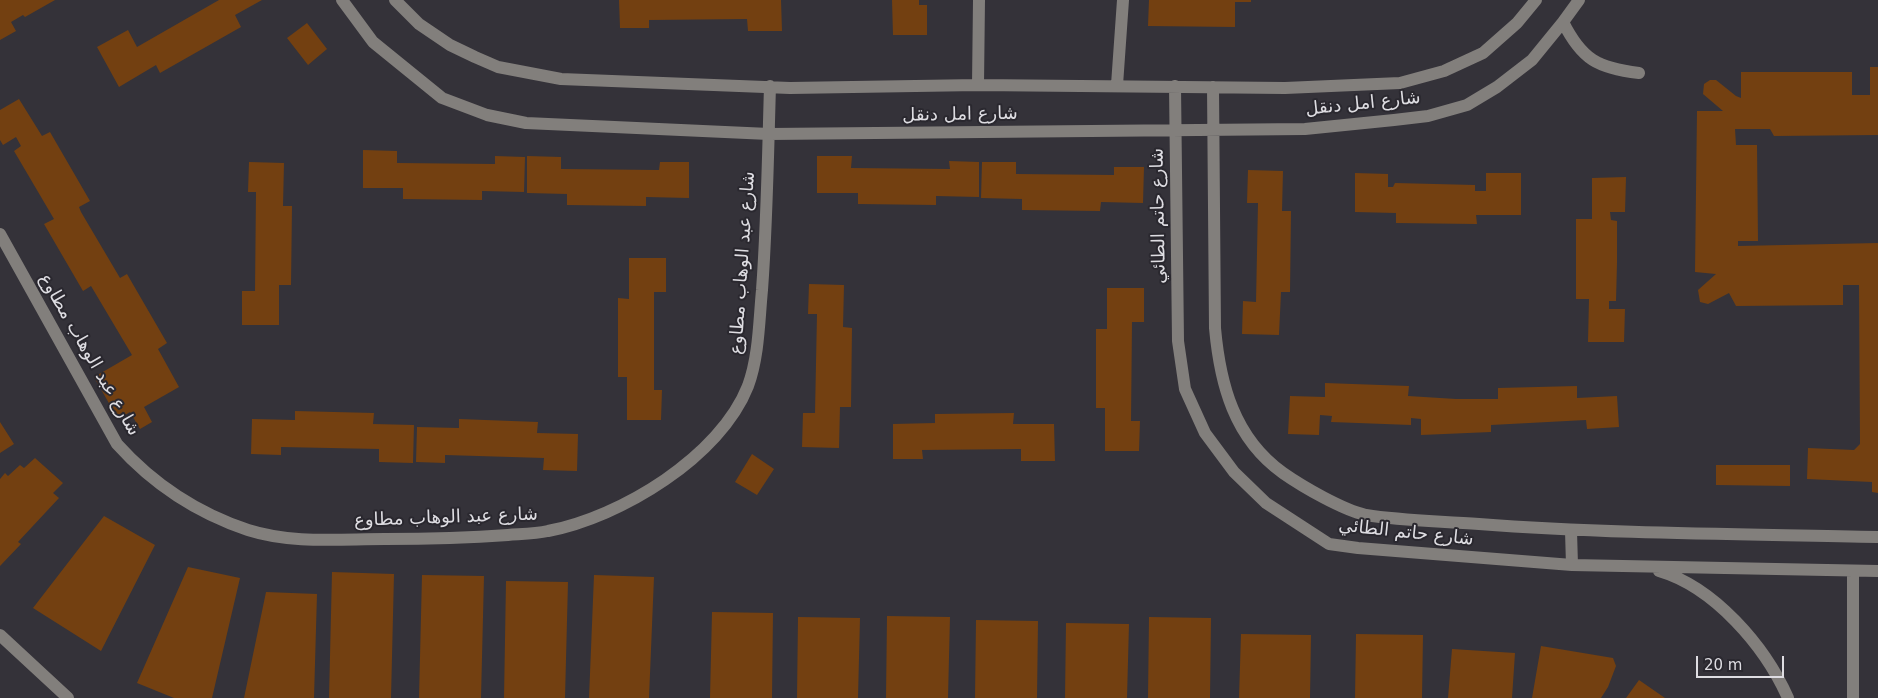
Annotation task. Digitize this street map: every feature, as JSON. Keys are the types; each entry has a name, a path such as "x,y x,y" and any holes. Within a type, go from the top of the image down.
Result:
{"street":[{"name":"شارع امل دنقل","path":"342,0 373,42 442,98 488,115 526,123 769,134 1305,129 1428,116 1466,105 1497,87 1532,60 1579,0"},
{"name":"شارع امل دنقل","path":"394,0 419,24 450,45 498,67 561,79 790,88 978,85 1285,88 1400,83 1444,71 1482,53 1517,23 1536,0"},
{"path":"978,85 979,0"},
{"path":"1117,86 1123,0"},
{"path":"1563,22 1574,43 1600,66 1612,70 1639,73"},
{"name":"شارع عبد الوهاب مطاوع","path":"0,234 118,444 136,465 159,485 181,499 248,530 288,539 455,539 547,532 591,520 660,485 698,455 730,417 748,386 757,347 768,208 770,86"},
{"name":"شارع حاتم الطائي","path":"1175,86 1178,341 1186,389 1205,433 1234,472 1266,503 1329,544 1358,548 1572,565 1878,571"},
{"name":"شارع حاتم الطائي","path":"1213,87 1215,328 1219,368 1233,410 1251,443 1282,473 1322,497 1365,514 1571,531 1878,537"},
{"path":"1571,531 1572,565"},
{"path":"1642,566 1678,576 1702,590 1735,621 1763,656 1788,698"},
{"path":"1852,698 1853,570"},
{"path":"0,635 68,698"}],"building":[{"path":"0,0 55,0 25,17 23,15 11,22 16,31 0,40"},
{"path":"219,0 262,0 235,15 241,27 160,73 156,65 119,87 97,47 128,30 137,47"},
{"path":"619,0 781,0 782,31 748,31 747,19 649,20 649,28 620,28"},
{"path":"892,0 919,0 919,5 927,5 927,35 893,35"},
{"path":"1149,0 1251,0 1251,2 1235,2 1235,27 1148,26"},
{"path":"307,23 327,49 308,65 287,38"},
{"path":"1870,67 1878,67 1878,135 1774,136 1770,129 1735,129 1736,145 1757,145 1758,241 1738,241 1738,246 1878,243 1878,493 1872,492 1872,482 1807,479 1808,448 1854,450 1860,444 1859,285 1843,285 1843,305 1736,306 1729,293 1708,304 1700,302 1698,290 1716,274 1695,272 1697,111 1723,111 1703,94 1704,84 1710,80 1716,80 1741,98 1741,72 1852,72 1852,95 1870,95"},
{"path":"19,99 42,136 50,132 90,201 79,207 81,212 120,278 127,274 167,343 158,349 179,387 144,407 152,422 140,429 130,412 118,419 94,377 132,355 91,286 83,291 44,224 54,219 14,151 21,146 16,137 3,145 0,140 0,110"},
{"path":"363,150 397,151 397,163 495,164 495,156 525,157 524,192 482,191 482,200 403,199 403,188 363,188"},
{"path":"527,156 561,157 561,169 659,170 660,162 689,162 689,198 646,197 646,206 567,205 567,194 527,193"},
{"path":"817,156 852,156 851,168 950,169 949,161 979,162 979,197 936,196 936,205 858,204 858,193 817,193"},
{"path":"249,162 284,163 283,206 292,206 291,285 279,285 279,325 242,325 242,291 255,291 256,192 248,192"},
{"path":"982,162 1016,162 1016,174 1114,175 1114,167 1144,167 1143,203 1101,202 1100,211 1022,210 1022,199 981,198"},
{"path":"1248,170 1283,171 1282,211 1291,211 1290,292 1281,292 1279,335 1242,334 1243,301 1256,302 1258,203 1247,203"},
{"path":"1355,173 1388,174 1388,187 1393,187 1395,183 1475,185 1475,191 1486,191 1486,173 1521,173 1521,215 1476,215 1477,224 1396,223 1396,213 1355,212"},
{"path":"1626,177 1625,212 1610,212 1611,220 1617,221 1617,263 1616,301 1609,301 1609,309 1625,309 1624,342 1588,342 1589,299 1576,299 1576,219 1592,219 1592,178"},
{"path":"629,258 666,258 666,292 654,292 654,390 662,390 661,420 627,420 627,377 618,377 618,298 629,299"},
{"path":"809,284 844,285 843,327 852,328 851,407 840,407 839,448 802,447 803,413 815,413 817,314 808,314"},
{"path":"1107,288 1144,288 1144,322 1132,322 1131,421 1140,421 1139,451 1105,451 1105,408 1096,408 1096,329 1107,329"},
{"path":"1325,383 1409,386 1408,396 1456,399 1498,399 1498,388 1577,386 1577,398 1617,396 1619,427 1587,429 1586,420 1491,425 1491,432 1421,435 1421,419 1411,418 1411,425 1331,422 1332,416 1320,415 1319,435 1288,434 1290,396 1325,397"},
{"path":"295,411 374,413 373,424 414,425 413,463 379,462 379,449 281,447 281,455 251,454 252,419 295,420"},
{"path":"1014,413 1013,424 1054,424 1055,461 1021,461 1021,449 922,450 923,459 893,459 893,424 935,423 935,414"},
{"path":"459,419 538,422 537,433 578,434 577,471 543,470 544,458 445,455 445,463 416,462 417,427 459,428"},
{"path":"0,422 14,444 0,453"},
{"path":"752,454 774,469 757,495 735,482"},
{"path":"35,458 63,483 53,493 59,498 18,542 21,544 0,566 0,479 5,473 8,476 20,465 24,468"},
{"path":"1716,465 1790,465 1790,486 1716,485"},
{"path":"104,516 155,545 101,651 33,608"},
{"path":"188,567 240,578 212,698 174,698 137,683"},
{"path":"332,572 394,574 391,698 329,698"},
{"path":"422,575 484,576 481,698 419,698"},
{"path":"594,575 654,577 649,698 589,698"},
{"path":"506,581 568,582 565,698 504,698"},
{"path":"266,592 317,594 314,698 244,698"},
{"path":"712,612 773,613 772,698 710,698"},
{"path":"887,616 950,617 948,698 886,698"},
{"path":"798,617 860,618 858,698 797,698"},
{"path":"1149,617 1211,618 1210,698 1148,698"},
{"path":"976,620 1038,621 1037,698 975,698"},
{"path":"1066,623 1129,624 1127,698 1065,698"},
{"path":"1241,634 1311,635 1310,698 1239,698"},
{"path":"1356,634 1423,635 1422,698 1355,698"},
{"path":"1541,646 1613,658 1616,666 1608,687 1601,698 1532,698"},
{"path":"1452,649 1515,653 1512,698 1448,698"},
{"path":"1639,680 1665,698 1626,698"}]}
